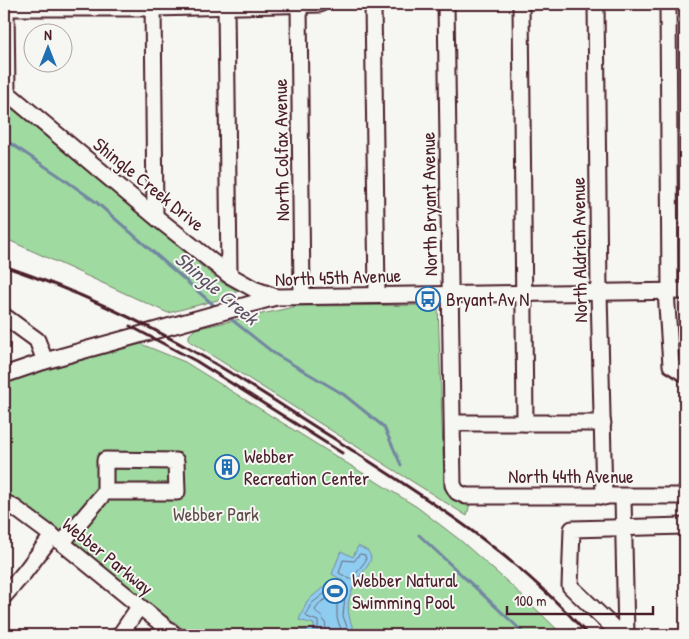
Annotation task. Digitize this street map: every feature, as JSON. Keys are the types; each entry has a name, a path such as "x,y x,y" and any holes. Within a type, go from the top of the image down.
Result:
{"street":[{"name":"North Colfax Avenue","path":"299,4 302,296"},
{"path":"5,92 5,6 320,4"},
{"path":"373,4 377,295"},
{"name":"North Bryant Avenue","path":"446,4 453,485 457,492"},
{"path":"521,4 525,423"},
{"name":"North Aldrich Avenue","path":"596,4 599,292 604,496"},
{"path":"668,4 674,291 671,365 685,373"},
{"path":"226,5 229,275"},
{"path":"153,6 155,216"},
{"name":"Shingle Creek Drive","path":"5,92 229,275 276,297"},
{"name":"North 45th Avenue","path":"4,375 45,361 276,297 674,291"},
{"path":"4,316 37,340 45,361"},
{"path":"453,423 603,423"},
{"path":"4,596 105,492 105,460 176,461 177,492 105,492"},
{"name":"North 44th Avenue","path":"457,492 466,496 685,496"},
{"path":"623,496 626,635"},
{"name":"Webber Parkway","path":"10,505 57,540 175,635"},
{"path":"621,635 570,586 572,529 685,526"},
{"path":"120,635 140,607"}],"green space":[{"path":"4,102 220,281 238,291 229,297 168,313 4,238"},
{"path":"438,305 444,482 453,497 470,503 467,516 189,341 189,335 195,329 298,306"},
{"name":"Webber Park","path":"141,344 185,362 417,507 460,540 563,635 191,635 168,617 159,613 84,550 77,547 16,499 4,493 4,383"}],"water":[{"name":"Webber Natural Swimming Pool","path":"358,546 368,551 371,557 355,584 349,599 348,612 356,635 298,635 298,631 314,629 314,624 299,620 307,601 331,583 342,588 345,582 332,574 341,551 353,557"}],"waterway":[{"name":"Shingle Creek","path":"4,139 96,202 217,308"},
{"name":"Shingle Creek","path":"227,316 275,354 343,394 384,427 401,465"},
{"name":"Shingle Creek","path":"419,535 526,635"}],"railway":[{"path":"4,266 79,295 128,317 177,342 253,387 407,486 471,530 532,579 588,635"},
{"path":"130,326 196,361 342,453"}],"place":[{"name":"Bryant Av N","path":"428,299"},
{"name":"Webber Recreation Center","path":"227,467"},
{"name":"Webber Natural Swimming Pool","path":"335,591"}]}
